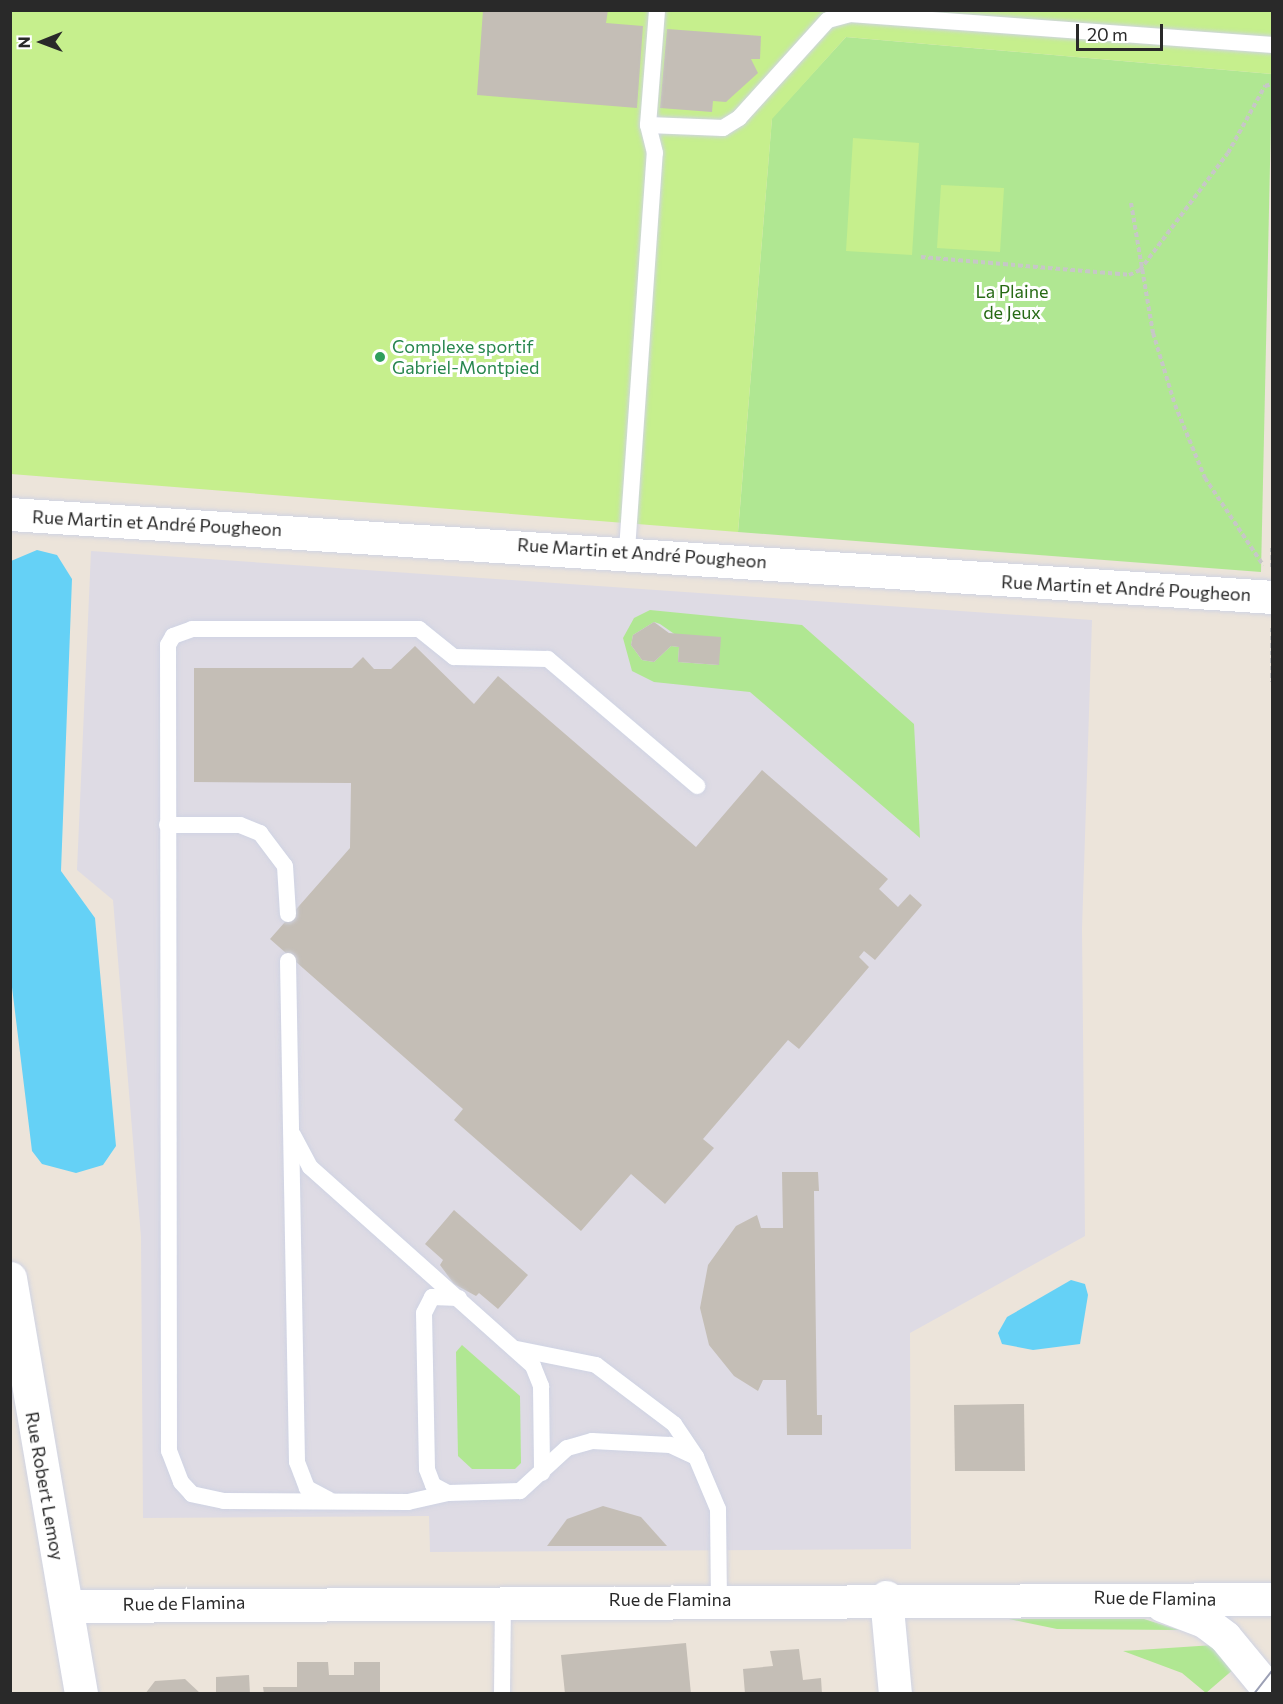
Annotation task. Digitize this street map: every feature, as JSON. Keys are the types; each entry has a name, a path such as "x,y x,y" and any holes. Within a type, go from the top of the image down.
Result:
{"street":[{"name":"Rue Martin et André Pougheon","path":"10,514 627,550 1272,597"},
{"name":"Rue Robert Lemoy","path":"10,1278 81,1694"},
{"name":"Rue de Flamina","path":"67,1606 503,1599 1129,1596 1272,1599"},
{"path":"1129,1596 1204,1621 1240,1651 1272,1694"},
{"path":"886,1598 895,1694"}],"lane":[{"path":"627,550 655,153 648,125 657,10"},
{"path":"648,125 723,128 739,118 828,20 851,14 1272,45"},
{"path":"696,1457 670,1445 592,1441 567,1448 520,1491 448,1493 408,1502 207,1499 181,1482 169,1451 167,656 173,636 192,629 419,629 454,657 548,659 697,786"},
{"path":"167,825 240,825 260,833 285,866 288,914"},
{"path":"288,961 289,1117 297,1462 308,1488 334,1501"},
{"path":"289,1117 310,1167 517,1349 539,1374 542,1473"},
{"path":"448,1493 433,1485 427,1469 424,1313 432,1297 460,1299"},
{"path":"517,1349 609,1372 674,1424 696,1457 718,1509 719,1599"},
{"path":"502,1694 503,1599"}],"path":[{"path":"921,257 1129,275 1140,270 1228,153 1265,87 1272,84"},
{"path":"1131,202 1140,270 1174,405 1205,478 1243,542 1272,575"}],"shaded area":[{"path":"91,551 1092,620 1082,929 1085,1236 910,1333 911,1549 430,1552 429,1516 143,1518 141,1237 113,900 77,870"}],"green space":[{"name":"Complexe sportif Gabriel-Montpied","path":"11,11 1272,11 1272,74 846,37 772,119 738,532 11,474"},
{"name":"La Plaine de Jeux","path":"846,37 1272,74 1261,572 738,532 772,118"},
{"path":"853,138 919,143 912,255 846,251"},
{"path":"941,185 1004,188 1000,252 937,248"},
{"path":"650,610 802,625 914,724 920,838 750,692 654,682 632,671 623,638 634,618","holes":["654,622 719,665 678,662 679,647 671,646 654,662 642,660 631,645 633,635"]},
{"path":"462,1345 520,1396 521,1463 515,1469 472,1469 458,1456 456,1352"},
{"path":"1009,1619 1144,1619 1179,1630 1057,1629"},
{"path":"1214,1645 1235,1668 1206,1693 1182,1673 1123,1651"}],"water":[{"path":"37,550 57,555 72,579 61,871 95,918 116,1146 103,1165 76,1173 42,1164 32,1151 11,979 11,561"},
{"path":"1071,1280 1085,1284 1088,1295 1080,1344 1033,1350 1002,1344 998,1333 1007,1317"}],"building":[{"path":"483,10 608,10 606,23 643,26 637,108 477,95"},
{"path":"667,29 761,36 760,59 751,59 758,73 726,102 713,101 712,112 660,108"},
{"path":"654,622 669,633 721,637 719,665 678,662 679,647 671,646 654,662 642,660 631,645 633,635"},
{"path":"415,646 474,704 498,676 696,847 762,770 888,879 879,889 898,907 910,894 922,905 875,960 864,951 859,957 869,967 799,1049 788,1040 703,1139 714,1148 665,1204 631,1174 581,1231 454,1120 463,1109 270,939 350,848 351,783 194,782 194,668 352,668 363,657 374,669 391,669"},
{"path":"782,1172 818,1172 819,1191 814,1191 817,1415 822,1415 822,1435 787,1435 786,1380 763,1380 758,1391 734,1376 709,1345 700,1308 708,1265 736,1226 757,1215 761,1228 783,1228"},
{"path":"454,1210 528,1275 498,1309 479,1293 476,1296 454,1284 440,1265 443,1260 425,1244"},
{"path":"1024,1404 1025,1471 955,1471 954,1405"},
{"path":"603,1506 641,1517 667,1546 547,1546 567,1519"},
{"path":"686,1643 691,1694 565,1694 561,1655"},
{"path":"799,1649 803,1680 821,1678 822,1694 745,1694 743,1669 773,1666 770,1651"},
{"path":"297,1662 328,1662 329,1675 354,1675 354,1662 380,1662 380,1694 264,1694 263,1687 297,1687"},
{"path":"249,1675 250,1694 216,1694 216,1677"},
{"path":"185,1679 201,1694 145,1694 155,1681"}],"tram line":[{"path":"1254,1694 1272,1671"}],"place":[{"name":"Complexe sportif Gabriel-Montpied","path":"380,357"}]}
